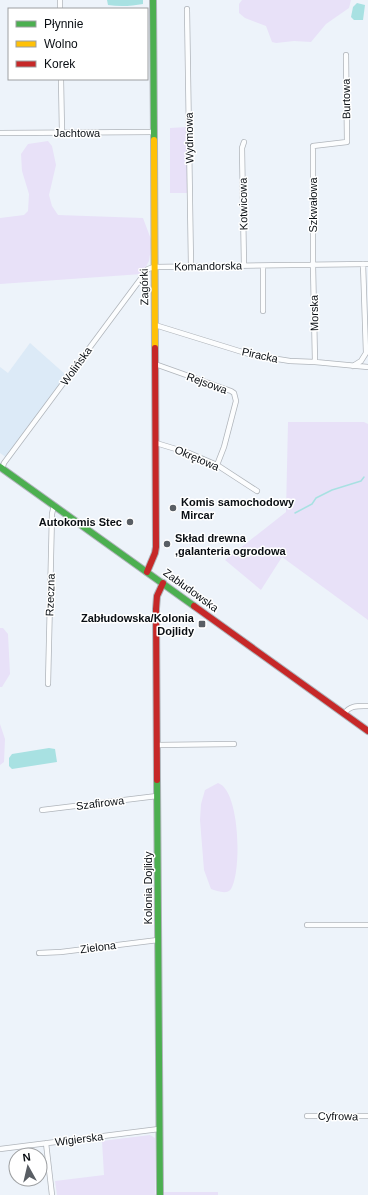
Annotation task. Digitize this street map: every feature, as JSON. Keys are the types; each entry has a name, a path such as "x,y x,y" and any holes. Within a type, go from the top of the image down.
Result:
{"main road":[{"name":"Zagórki","path":"147,572 156,547 153,0"},
{"name":"Zabłudowska","path":"1,468 368,731"},
{"name":"Kolonia Dojlidy","path":"160,1195 156,609 157,596 163,583"}],"street":[{"name":"Wydmowa","path":"187,9 191,266"},
{"name":"Burtowa","path":"313,146 347,142 346,55"},
{"path":"61,80 62,133"},
{"name":"Jachtowa","path":"0,133 153,132"},
{"name":"Kotwicowa","path":"244,142 242,148 244,266"},
{"name":"Szkwałowa","path":"313,146 313,265"},
{"name":"Komandorska","path":"154,267 366,264"},
{"path":"353,366 361,361 366,353 366,264"},
{"name":"Morska","path":"313,265 316,362"},
{"path":"263,266 263,312"},
{"name":"Wolińska","path":"1,468 148,269 154,267"},
{"name":"Piracka","path":"155,325 252,355 290,361 368,367"},
{"name":"Rejsowa","path":"155,364 234,393 236,402 224,447 217,465"},
{"name":"Okrętowa","path":"156,443 189,453 217,465 257,491"},
{"name":"Rzeczna","path":"48,684 52,514 54,505"},
{"path":"344,714 352,707 368,706"},
{"path":"157,745 234,744"},
{"name":"Szafirowa","path":"42,810 157,796"},
{"path":"307,925 368,925"},
{"name":"Zielona","path":"39,953 61,952 158,940"},
{"name":"Cyfrowa","path":"307,1116 368,1116"},
{"name":"Wigierska","path":"0,1149 159,1129"},
{"path":"46,1143 52,1195"}],"shaded area":[{"path":"242,0 351,0 349,8 326,24 311,42 294,41 276,43 272,42 266,26 245,18 239,13 239,4"},
{"path":"187,127 187,193 170,193 170,128"},
{"path":"48,141 52,146 56,165 49,195 52,206 58,215 143,218 152,242 149,261 142,274 0,284 0,218 24,215 28,211 29,194 22,171 21,154 28,144"},
{"path":"30,343 66,375 10,460 0,453 0,367 8,373"},
{"path":"288,422 364,422 368,424 368,620 282,557 261,590 225,560 286,512"},
{"path":"0,628 3,628 8,634 10,674 2,687 0,687"},
{"path":"0,724 5,739 4,762 0,765"},
{"path":"218,783 225,789 231,800 237,832 238,849 235,880 231,889 227,892 211,889 204,870 200,820 201,804 205,790"},
{"path":"150,1135 155,1138 155,1194 163,1192 218,1192 218,1195 57,1195 55,1181 104,1175 102,1141"}],"water":[{"path":"107,0 143,0 143,4 112,6 108,5"},
{"path":"357,3 365,5 363,20 354,20 351,17 353,7"},
{"path":"49,748 55,749 57,762 12,769 9,766 9,758 12,754"}],"waterway":[{"path":"295,513 312,504 316,498 332,490 361,481 364,477"}],"traffic: fast":[{"path":"153,0 154,140"},
{"path":"0,467 194,606"},
{"path":"157,780 160,1195"}],"traffic: slow":[{"path":"154,140 155,348"}],"traffic: jam":[{"path":"147,572 156,547 155,348"},
{"path":"157,780 156,609 157,596 163,583"},
{"path":"194,606 368,731"}],"place":[{"name":"Komis samochodowy Mircar","path":"173,508"},
{"name":"Autokomis Stec","path":"130,522"},
{"name":"Skład drewna ,galanteria ogrodowa","path":"167,544"},
{"name":"Zabłudowska/Kolonia Dojlidy","path":"202,624"}]}
